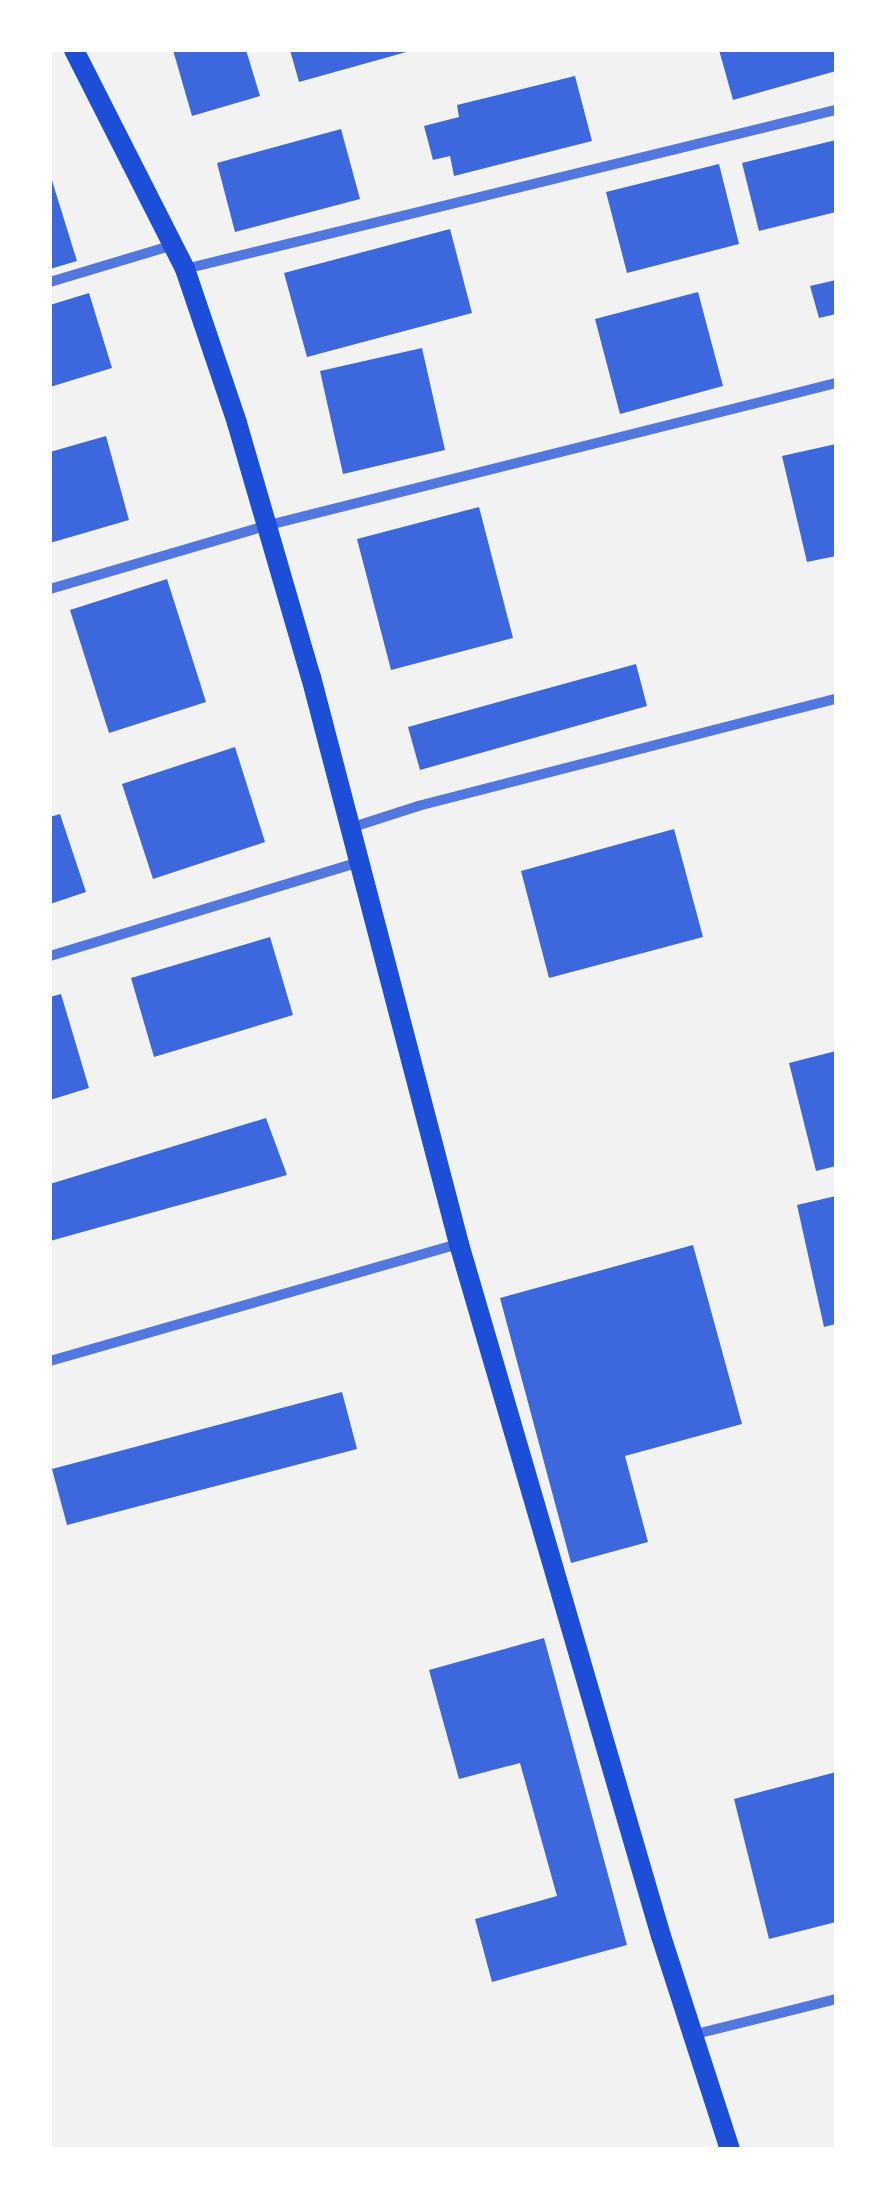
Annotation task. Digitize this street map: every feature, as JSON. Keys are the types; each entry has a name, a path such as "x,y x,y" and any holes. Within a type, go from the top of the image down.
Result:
{"main road":[{"path":"74,50 185,269 268,525 459,1244 661,1936 696,2034 730,2149"}],"street":[{"path":"185,269 836,110"},
{"path":"50,282 174,244"},
{"path":"50,590 268,525 836,383"},
{"path":"350,828 418,806 836,699"},
{"path":"50,956 359,862"},
{"path":"50,1361 459,1244"},
{"path":"696,2034 836,1999"}],"building":[{"path":"173,50 246,50 260,96 192,116"},
{"path":"290,50 410,50 410,51 299,82"},
{"path":"719,50 836,50 836,71 733,100"},
{"path":"575,76 592,141 454,176 450,156 433,160 424,126 459,117 457,105"},
{"path":"341,129 360,199 235,232 217,163"},
{"path":"836,140 836,212 759,231 742,163"},
{"path":"719,164 739,244 627,273 606,192"},
{"path":"50,174 77,261 50,269"},
{"path":"450,229 472,313 307,357 284,273"},
{"path":"836,280 836,314 819,318 810,286"},
{"path":"698,292 723,386 620,414 595,319"},
{"path":"89,293 112,368 50,387 50,305"},
{"path":"422,348 445,450 343,474 320,371"},
{"path":"106,436 129,520 50,543 50,452"},
{"path":"836,444 836,556 807,562 782,456"},
{"path":"479,507 513,638 391,670 357,539"},
{"path":"167,579 206,702 109,733 70,610"},
{"path":"636,664 647,706 420,770 408,727"},
{"path":"235,747 265,842 153,879 122,784"},
{"path":"60,814 86,892 50,904 50,817"},
{"path":"674,829 703,937 549,978 521,871"},
{"path":"270,937 293,1015 154,1057 131,978"},
{"path":"61,994 89,1088 50,1100 50,997"},
{"path":"836,1051 836,1166 816,1171 789,1063"},
{"path":"266,1118 287,1175 50,1241 50,1184"},
{"path":"836,1196 836,1324 824,1327 797,1205"},
{"path":"693,1245 742,1424 625,1456 648,1542 571,1563 500,1298"},
{"path":"342,1392 357,1449 67,1525 52,1469"},
{"path":"544,1638 627,1945 492,1982 475,1919 557,1896 520,1763 459,1779 429,1670"},
{"path":"836,1772 836,1922 769,1939 734,1799"}]}
